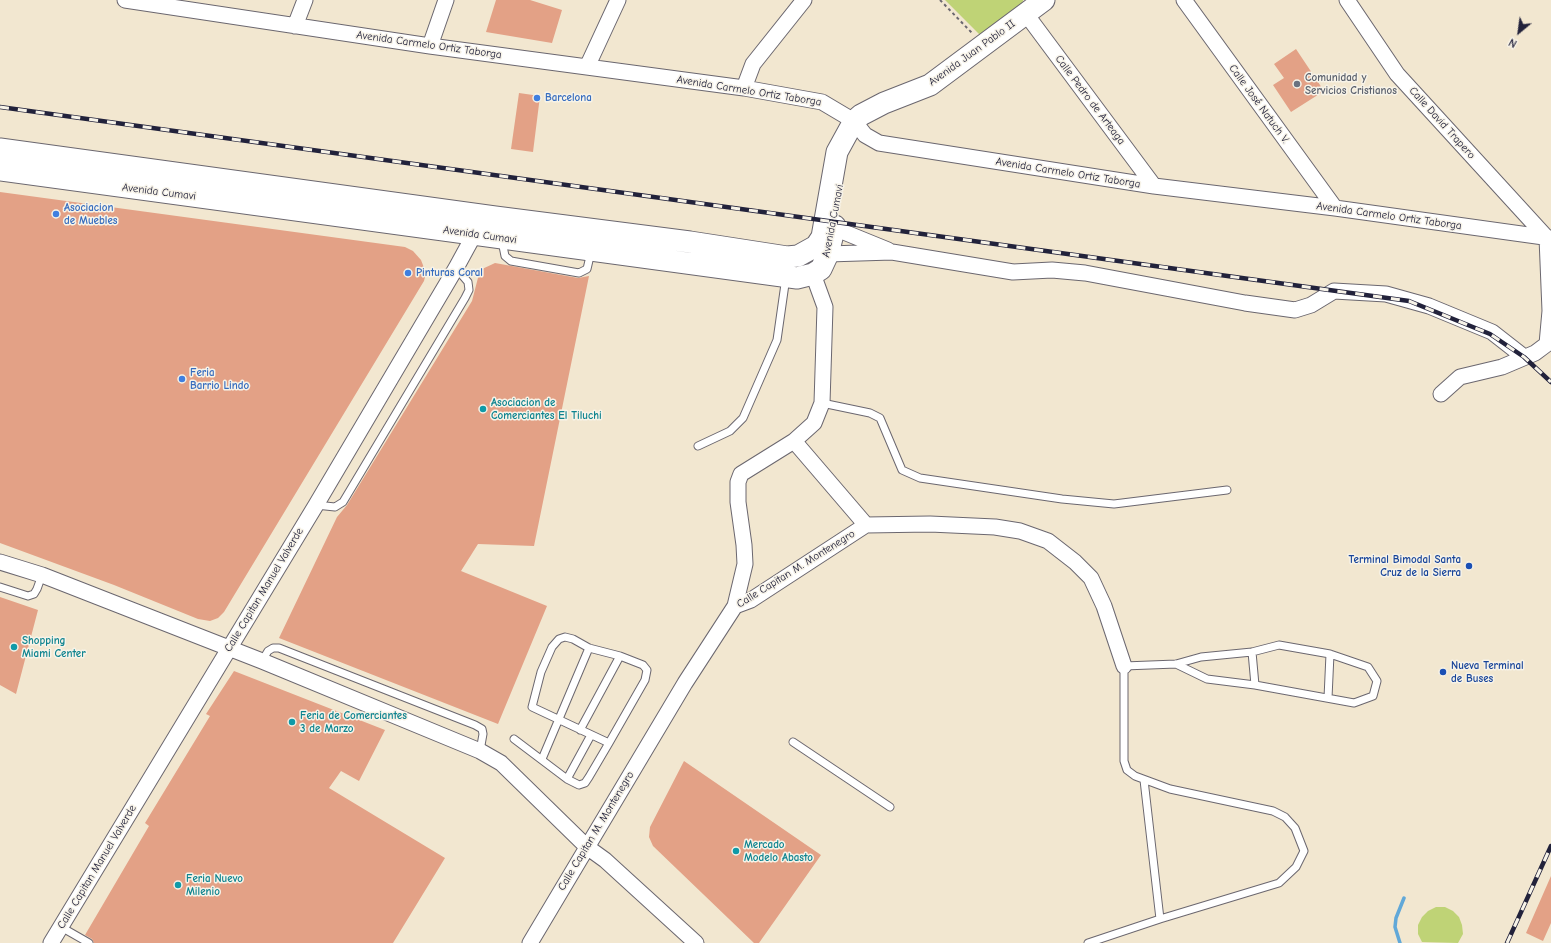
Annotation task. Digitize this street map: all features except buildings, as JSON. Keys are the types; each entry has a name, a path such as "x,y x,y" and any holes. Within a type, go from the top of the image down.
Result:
{"street":[{"name":"Avenida Carmelo Ortiz Taborga","path":"124,0 430,46 744,88 822,102 849,128 879,143 1154,186 1550,235"},
{"path":"294,26 305,0"},
{"path":"430,46 446,0"},
{"path":"587,67 618,0"},
{"path":"744,88 753,64 804,0"},
{"name":"Calle José Natuch V.","path":"1184,0 1335,208"},
{"name":"Calle David Trapero","path":"1347,0 1397,74 1550,235"},
{"name":"Avenida Juan Pablo II","path":"849,128 861,115 884,103 930,85 1036,4"},
{"name":"Calle Pedro de Arteaga","path":"1036,4 1154,186"},
{"name":"Avenida Cumavi","path":"0,149 324,204 474,234 797,278 813,274 821,269 828,254 834,228 849,128"},
{"name":"Avenida Cumavi","path":"0,170 690,242 787,257 798,256 808,252 816,246 822,237 837,152 849,128"},
{"path":"834,228 892,252"},
{"name":"Calle Capitan Manuel Valverde","path":"51,943 316,505 456,268 474,234"},
{"path":"1441,394 1460,377 1502,366 1535,353 1549,345 1551,312 1550,235"},
{"path":"688,264 690,242"},
{"path":"828,254 892,252 1012,272 1052,270 1085,273 1245,303 1296,310 1311,305 1334,291 1386,294 1429,306 1492,332 1524,357"},
{"path":"735,606 745,564 738,502 738,482 742,474 750,467 794,441 814,424 822,403 825,307 813,274"},
{"path":"794,441 866,525"},
{"name":"Calle Capitan M. Montenegro","path":"530,943 685,682 735,606 751,600 866,525 930,524 995,527 1020,532 1048,541 1075,562 1091,578 1104,606 1124,666"},
{"path":"0,562 42,575 262,661 480,751 501,762 587,846 605,860 696,943"}],"lane":[{"path":"316,505 335,507 343,502 465,298 469,290 468,282 456,268"},
{"path":"698,446 730,431 743,418 777,340 786,277"},
{"path":"822,403 870,413 880,418 902,470 920,478 1062,499 1114,504 1227,490"},
{"path":"0,588 28,596 34,594 42,575"},
{"path":"514,739 542,759 567,780 578,784 585,783 609,743 647,674 647,670 643,665 620,656 589,648 573,639 565,637 559,639 552,647 541,672 532,708 609,743"},
{"path":"1088,943 1160,919 1279,884 1296,867 1304,851 1295,828 1285,817 1273,811 1170,789 1144,780 1127,770 1124,761 1124,666 1176,664 1201,657 1252,652 1279,645 1330,654 1368,667 1377,681 1373,696 1354,703 1207,679 1176,664"},
{"path":"262,661 268,651 273,648 279,648 475,725 482,729 483,734 480,751"},
{"path":"542,759 589,648"},
{"path":"1252,652 1255,686"},
{"path":"1328,698 1330,654"},
{"path":"580,730 620,656"},
{"path":"567,780 591,735"},
{"path":"793,742 890,807"},
{"path":"1144,780 1160,919"},
{"path":"61,926 89,943"}],"path":[{"path":"940,0 983,46"}],"green space":[{"path":"945,0 1023,1 1021,7 982,37"},
{"path":"1436,907 1445,907 1453,911 1459,917 1463,934 1458,943 1422,942 1418,934 1418,925 1422,917 1428,911"}],"waterway":[{"path":"1400,943 1395,927 1396,918 1404,898"}],"railway":[{"path":"0,107 1409,301 1490,334 1524,357 1551,382"},
{"path":"1507,943 1551,846"}],"place":[{"name":"Comunidad y Servicios Cristianos","path":"1297,84"},
{"name":"Barcelona","path":"537,98"},
{"name":"Asociacion de Muebles","path":"56,214"},
{"name":"Pinturas Coral","path":"408,273"},
{"name":"Feria Barrio Lindo","path":"182,379"},
{"name":"Asociacion de Comerciantes El Tiluchi","path":"483,409"},
{"name":"Terminal Bimodal Santa Cruz de la Sierra","path":"1469,566"},
{"name":"Shopping Miami Center","path":"14,647"},
{"name":"Nueva Terminal de Buses","path":"1443,672"},
{"name":"Feria de Comerciantes 3 de Marzo","path":"292,722"},
{"name":"Mercado Modelo Abasto","path":"736,851"},
{"name":"Feria Nuevo Milenio","path":"178,885"}]}
